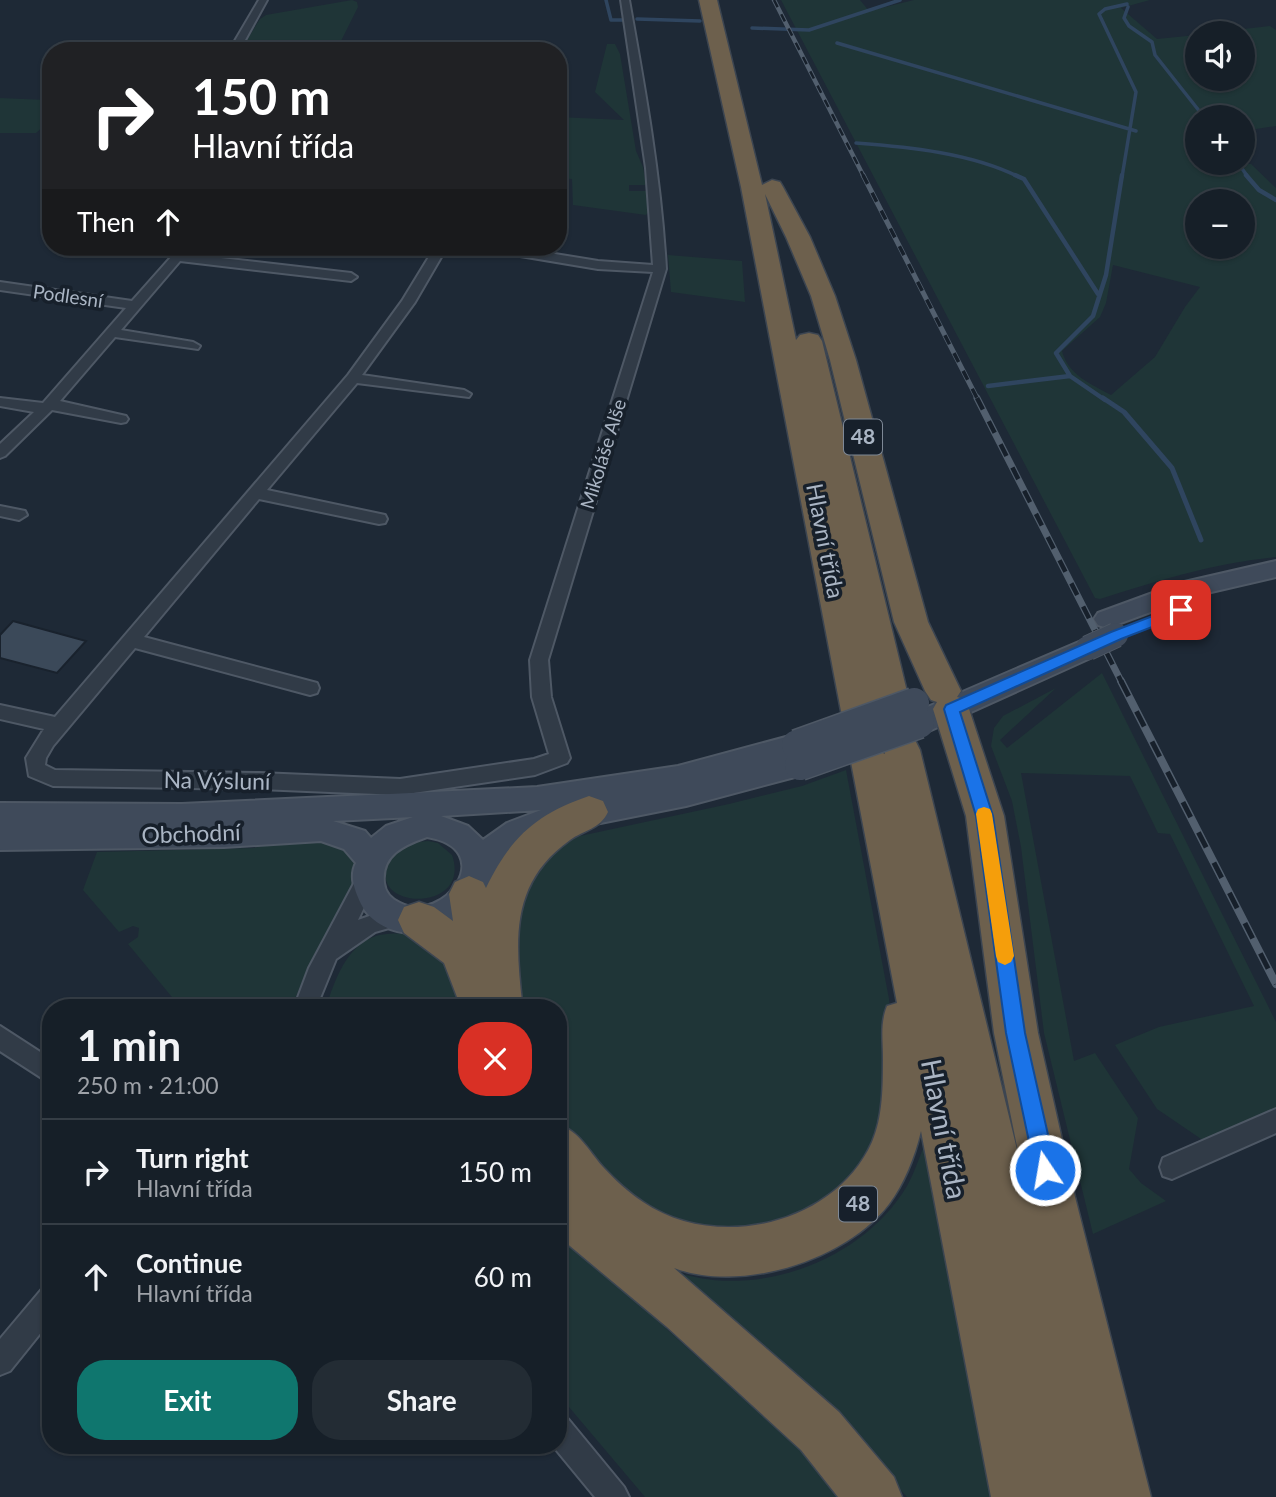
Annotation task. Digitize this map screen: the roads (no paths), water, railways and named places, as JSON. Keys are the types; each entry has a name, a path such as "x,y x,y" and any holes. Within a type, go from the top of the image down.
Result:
{"highway":[{"name":"48","path":"708,0 762,187 802,311 913,720 1072,1497"},
{"name":"48","path":"724,0 762,187 798,237 823,296 843,360 911,622 913,720 985,816 1016,1033 1051,1197 1123,1497"},
{"name":"Hlavní třída","path":"762,187 790,370 859,711"},
{"name":"Hlavní třída","path":"913,720 891,867 1018,1497"},
{"path":"493,999 499,908 510,879 526,852 536,842 559,825 589,812"},
{"name":"48","path":"567,1159 580,1177 622,1216 650,1235 685,1246 733,1250 781,1244 814,1235 853,1209 889,1159 902,1115 905,1040 891,867"},
{"path":"473,883 477,943 491,999"},
{"path":"407,919 462,952 471,980 487,999"},
{"path":"567,1210 585,1229 685,1309 820,1431 874,1497"}],"main road":[{"path":"411,827 386,840 369,869 370,895 380,908 407,919 447,912 473,883 497,845 517,832 542,822 685,794 798,755 913,720 1189,589 1276,569"},
{"path":"1111,627 1276,586"},
{"path":"291,811 537,799 798,755"},
{"path":"291,811 411,827 426,825 456,831 537,799"},
{"name":"Obchodní","path":"0,816 182,816 291,811"},
{"name":"Obchodní","path":"0,838 224,835 321,830 354,839 369,869"},
{"path":"456,831 474,849 478,860 473,883"}],"street":[{"path":"239,42 263,0"},
{"name":"Mikoláše Alše","path":"560,758 556,736 541,699 537,675 539,660 660,269 659,226 650,145 625,0"},
{"path":"0,453 47,407 178,256"},
{"path":"208,256 351,277"},
{"name":"Na Výsluní","path":"436,256 408,302 353,378 59,725 40,750 34,764 36,771 53,778 260,781 400,787 535,766 560,758"},
{"path":"544,256 598,265 660,269"},
{"name":"Podlesní","path":"0,286 136,306"},
{"path":"112,333 193,346"},
{"path":"353,378 464,394"},
{"path":"0,401 47,407 57,405 121,419"},
{"path":"256,493 379,519"},
{"path":"0,511 19,515"},
{"path":"131,640 310,688"},
{"path":"0,712 59,725"},
{"path":"309,999 325,960 358,900 369,869"},
{"path":"325,960 363,928 407,919"},
{"path":"0,1037 42,1067"},
{"path":"1172,1167 1276,1121"},
{"path":"0,1361 42,1309"},
{"path":"567,1440 614,1497"}],"waterway":[{"path":"606,0 611,20 624,20"},
{"path":"752,28 809,30 900,0"},
{"path":"1127,4 1105,9 1099,14 1136,92 1130,129"},
{"path":"1128,7 1124,18 1129,26 1152,42 1155,55 1195,105"},
{"path":"637,19 700,21"},
{"path":"837,43 1130,129"},
{"path":"1122,177 1130,129"},
{"path":"1130,129 1136,131"},
{"path":"856,143 918,149 960,157 1019,177"},
{"path":"1015,175 1024,179 1098,294"},
{"path":"1070,376 1056,353 1093,316 1106,275 1122,175"},
{"path":"1246,175 1259,190 1276,200"},
{"path":"988,386 1070,376"},
{"path":"1070,376 1105,400"},
{"path":"1103,398 1124,412 1172,468 1201,540"}],"railway":[{"path":"774,0 864,177"},
{"path":"863,175 978,400"},
{"path":"977,398 1122,683"},
{"path":"1121,681 1276,984"}]}
